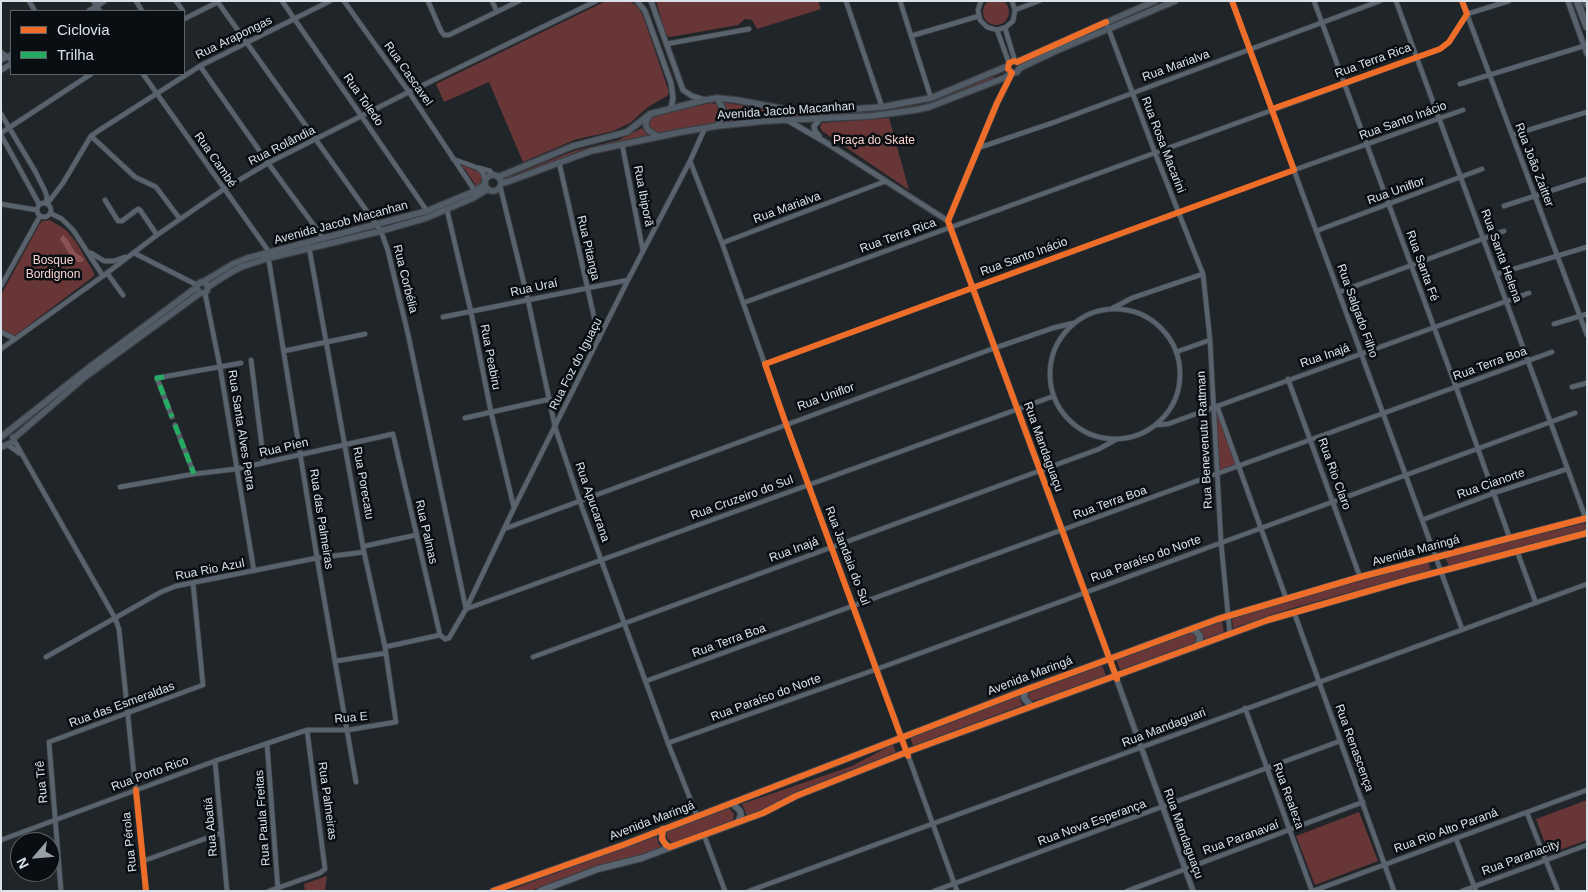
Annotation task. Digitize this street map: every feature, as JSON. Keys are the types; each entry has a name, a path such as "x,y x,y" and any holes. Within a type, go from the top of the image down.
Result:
{"highway":[{"path":"1577,1 1587,27"}],"main road":[{"name":"Avenida Jacob Macanhan","path":"1014,64 1155,1"},
{"name":"Avenida Jacob Macanhan","path":"1,447 8,445 85,378 205,291 241,267 269,255 309,247 447,210 480,195 488,176 495,176 573,146 627,132 651,113 717,98 790,110 827,111 882,107 930,98 993,71 1109,29 1175,1"},
{"path":"1012,73 1009,70 1014,64"},
{"path":"993,71 996,81"},
{"name":"Avenida Jacob Macanhan","path":"486,184 496,190 500,185 507,182 591,151 657,136 717,126 822,117 856,117 915,110 938,104 1004,78 1012,73"},
{"path":"717,98 723,109 717,126"},
{"path":"651,113 646,126 648,130 657,136"},
{"path":"495,176 500,185"},
{"name":"Avenida Jacob Macanhan","path":"1,437 84,371 199,285 233,264 324,239 379,228 427,211 475,191 486,184"},
{"path":"199,285 205,291"},
{"path":"199,285 205,291"},
{"path":"8,433 14,439"},
{"name":"Avenida Maringá","path":"493,891 732,803 1109,658 1227,616 1360,577 1586,518"},
{"name":"Avenida Maringá","path":"540,891 558,888 598,869 642,858 670,848 763,813 796,796 907,752 1294,612 1440,571 1587,533"},
{"path":"1188,630 1195,630 1200,636 1199,643 1194,647"},
{"path":"1025,690 1024,698 1031,706"},
{"path":"732,803 740,811 738,822"},
{"path":"663,829 662,839 670,848"}],"street":[{"path":"97,6 104,1"},
{"name":"Rua Toledo","path":"282,1 427,211"},
{"name":"Rua Arapongas","path":"47,203 63,183 91,136 200,66 330,1"},
{"name":"Rua Cascavel","path":"344,1 409,92 475,191"},
{"path":"428,1 444,35 450,35 519,1"},
{"path":"492,1 497,12"},
{"name":"Rua Rolândia","path":"1,349 105,275 157,235 224,189 268,163 596,1"},
{"path":"638,1 645,11 671,83 673,98 671,108"},
{"path":"651,1 679,80 686,94 705,100"},
{"path":"846,1 882,107"},
{"path":"900,1 930,98"},
{"path":"979,2 978,16 985,26 996,30 1005,28 1013,21 1015,10 1012,1"},
{"path":"1015,10 1039,1"},
{"path":"1155,1 1157,9"},
{"name":"Rua Salgado Filho","path":"1232,1 1462,629"},
{"name":"Rua Santa Fé","path":"1314,1 1510,539"},
{"name":"Rua Marialva","path":"978,148 1056,122 1132,92 1380,1"},
{"name":"Rua Santa Helena","path":"1396,1 1586,518"},
{"name":"Rua João Zaitter","path":"1462,1 1587,335"},
{"path":"1467,14 1509,1"},
{"path":"1568,1 1587,54"},
{"path":"185,15 218,2"},
{"name":"Rua Corbélia","path":"218,2 315,141 379,228 388,251 408,334 466,609"},
{"name":"Rua Terra Rica","path":"743,302 1445,46 1467,14"},
{"path":"911,36 978,16"},
{"path":"650,24 658,21"},
{"name":"Rua Rosa Macarini","path":"1106,22 1203,274"},
{"path":"1005,28 1014,64"},
{"path":"666,44 749,29"},
{"path":"996,30 1014,64"},
{"path":"1460,84 1584,46"},
{"path":"200,66 324,239"},
{"path":"786,120 886,181 948,222 978,148 1012,73"},
{"path":"40,204 1,134 89,75"},
{"name":"Rua Cambé","path":"144,75 269,255"},
{"path":"671,83 679,80"},
{"name":"Rua Santo Inácio","path":"1294,170 1463,110"},
{"path":"1512,135 1587,112"},
{"path":"1,114 45,191 50,213 46,217 40,216"},
{"path":"822,117 815,123 814,129 824,142"},
{"name":"Rua Foz do Iguaçu","path":"440,635 445,639 449,638 466,609 514,508 628,280 690,161 704,128"},
{"path":"91,136 135,177 156,188 180,219"},
{"name":"Rua Ibiporã","path":"622,144 643,253"},
{"path":"453,159 490,171 495,176"},
{"name":"Rua Jandaia do Sul","path":"690,161 722,243 808,485 957,891"},
{"name":"Rua Pitanga","path":"559,162 600,339"},
{"path":"478,168 483,173 486,184"},
{"name":"Rua Uniflor","path":"1316,231 1482,169"},
{"path":"1504,206 1587,179"},
{"name":"Rua Marialva","path":"722,243 886,181"},
{"name":"Rua Apucarana","path":"500,185 528,300 555,426 580,502 696,816"},
{"path":"105,200 118,221 122,221 138,209 140,210 157,235"},
{"path":"40,204 47,203"},
{"path":"1,204 37,210"},
{"path":"37,210 40,204"},
{"path":"37,210 40,216"},
{"name":"Rua Peabiru","path":"447,210 514,508"},
{"path":"50,213 62,219 73,230 105,275 123,295"},
{"name":"Rua Santo Inácio","path":"765,364 1178,213"},
{"path":"1,286 40,216"},
{"name":"Rua Mandaguaçu","path":"948,222 1116,676 1140,748 1193,891"},
{"path":"1339,292 1504,231"},
{"name":"Rua Porecatu","path":"309,247 385,647 396,722"},
{"path":"1497,274 1587,247"},
{"path":"88,251 104,261 114,261 128,256"},
{"path":"134,253 199,285"},
{"name":"Rua das Palmeiras","path":"269,255 317,558 356,782"},
{"path":"1111,309 1132,298 1203,274"},
{"name":"Rua Benevenutu Rattman","path":"1203,274 1210,340 1215,407 1216,474 1230,635"},
{"name":"Rua Uraí","path":"444,317 628,280"},
{"name":"Rua Santa Alves Petra","path":"205,291 220,367 254,571"},
{"name":"Rua Inajá","path":"1155,425 1168,424 1529,293"},
{"path":"1111,309 1128,310 1143,316 1157,325 1168,337 1176,352 1179,365 1177,392 1168,410 1155,425 1133,437 1116,439 1094,436 1083,431 1065,416 1054,396 1050,381 1050,364 1054,349 1063,335 1074,323 1085,316 1111,309"},
{"path":"1554,324 1587,314"},
{"name":"Rua Uniflor","path":"504,529 994,348 1074,323"},
{"path":"1,332 14,340"},
{"path":"284,351 365,334"},
{"path":"1176,352 1210,340"},
{"name":"Rua Terra Boa","path":"646,681 1552,352"},
{"path":"251,360 264,463"},
{"path":"172,417 157,378 241,363"},
{"name":"Rua Rio Claro","path":"1288,379 1334,500 1360,577"},
{"path":"1572,387 1587,383"},
{"name":"Rua Cruzeiro do Sul","path":"466,609 1054,396"},
{"path":"465,418 550,399"},
{"path":"1215,407 1286,598"},
{"name":"Rua Paraíso do Norte","path":"668,743 877,669 1575,413"},
{"path":"175,425 194,474"},
{"name":"Rua Píen","path":"120,487 236,469 393,434"},
{"name":"Rua Palmas","path":"393,434 440,635"},
{"name":"Rua Pérola","path":"14,439 20,454 115,618 119,629 146,891"},
{"name":"Rua Inajá","path":"533,657 1099,449 1116,439"},
{"name":"Rua Pérola","path":"8,445 20,454"},
{"name":"Rua Cianorte","path":"1422,520 1494,493 1567,469"},
{"name":"Rua Rio Azul","path":"46,657 161,592 176,586 365,549 416,535"},
{"path":"1517,551 1536,602"},
{"name":"Rua das Esmeraldas","path":"49,742 203,685 193,583"},
{"name":"Rua Mandaguari","path":"749,891 1587,584"},
{"name":"Rua Renascença","path":"1294,612 1394,891"},
{"path":"385,647 440,635"},
{"path":"336,662 386,653"},
{"name":"Rua Realeza","path":"1245,708 1312,891"},
{"name":"Rua E","path":"307,730 348,730 396,722"},
{"name":"Rua Porto Rico","path":"1,840 215,761 307,730"},
{"name":"Rua Palmeiras","path":"278,889 320,873 325,869 307,730"},
{"name":"Rua Nova Esperança","path":"934,891 1163,808 1340,741"},
{"name":"Rua Trê","path":"49,742 61,891"},
{"name":"Rua Paula Freitas","path":"267,744 278,889"},
{"name":"Rua Abatiá","path":"215,761 227,891"},
{"name":"Rua Rio Alto Paraná","path":"1312,891 1587,790"},
{"name":"Rua Paranavaí","path":"1127,891 1363,802"},
{"path":"1527,813 1558,891"},
{"path":"143,861 221,833"},
{"path":"704,835 725,891"},
{"path":"1456,838 1475,888"},
{"name":"Rua Paranacity","path":"1462,891 1475,888 1546,859 1587,845"},
{"path":"270,891 278,889"}],"green space":[{"path":"996,-1 1005,3 1009,12 1005,21 996,25 987,21 983,12 987,3"},
{"path":"606,1 630,1 639,8 669,92 667,96 648,107 630,123 613,131 574,140 523,162 489,82 444,102 436,84"},
{"path":"656,1 818,1 821,9 757,29 752,20 745,19 738,25 670,37 666,35"},
{"path":"993,76 994,78 922,107 866,114 759,118 724,122 727,111 722,102 791,114 866,113 925,104"},
{"path":"711,103 716,104 720,111 718,118 713,124 658,134 649,127 649,122 654,116"},
{"name":"Praça do Skate","path":"889,118 909,190 822,131 820,127 822,123"},
{"path":"642,128 648,135 580,151 505,181 502,177 514,175 574,151 619,140"},
{"path":"461,165 480,172 481,182 476,187 474,187 475,184 464,168 460,168"},
{"name":"Bosque Bordignon","path":"50,220 66,230 76,242 94,276 13,337 1,330 1,295 39,225 42,221"},
{"path":"1216,407 1237,464 1220,470"},
{"path":"1585,523 1587,531 1449,566 1445,557"},
{"path":"1428,562 1431,570 1293,608 1233,628 1232,618"},
{"path":"1222,621 1224,633 1120,670 1116,659"},
{"path":"1102,665 1106,676 1051,696 1031,701 1026,696 1028,693"},
{"path":"1020,695 1020,701 1023,705 913,746 910,737"},
{"path":"893,744 896,753 795,794 762,811 747,816 742,804 852,766"},
{"path":"1587,800 1587,840 1549,854 1536,819"},
{"path":"729,808 734,814 733,821 672,843 667,838 667,831"},
{"path":"1359,812 1378,861 1315,885 1296,836"},
{"path":"657,836 658,843 662,847 641,855 598,866 530,891 507,891"},
{"path":"327,876 325,891 305,891 304,884"}],"shaded area":[{"path":"63,235 75,252 84,259 83,262 78,262 72,258 60,239"}],"marked path":[{"path":"164,377 157,378 172,417"},
{"path":"175,425 194,474"}],"cycle path":[{"path":"908,756 765,364 1294,170 1232,1"},
{"path":"1272,109 1440,49 1449,42 1467,14 1462,1"},
{"path":"1106,22 1017,62 1009,63 1008,69 1012,73 997,103 948,221 1117,679"},
{"path":"493,891 623,845 1025,690 1218,619 1360,577 1587,518"},
{"path":"663,829 662,839 670,847 763,813 796,796 907,752 1268,620 1407,580 1587,533"},
{"path":"136,790 146,891"}]}
